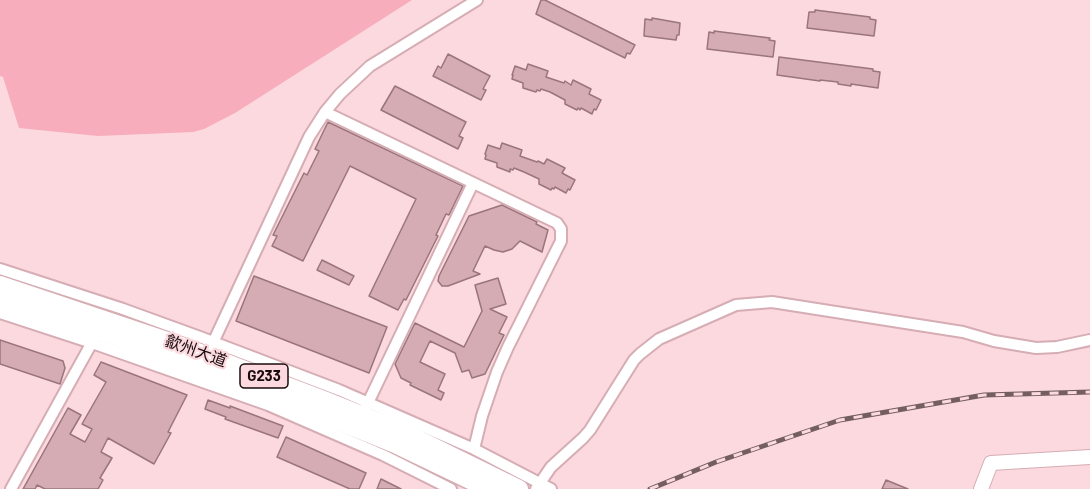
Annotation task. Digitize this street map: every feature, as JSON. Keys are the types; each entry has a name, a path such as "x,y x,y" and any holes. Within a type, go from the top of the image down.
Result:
{"highway":[{"name":"歙州大道","path":"0,285 109,320 210,348 365,409 421,441 519,489"},
{"name":"歙州大道","path":"0,299 95,337 247,384 395,444 489,489"}],"street":[{"path":"0,269 123,309 210,348 309,137 325,112 339,94 370,66 477,0"},
{"path":"325,112 557,223 561,241 497,372 474,449"},
{"path":"473,183 365,409 474,449 538,486 551,489"},
{"path":"538,486 558,459 590,430 640,354 659,339 736,305 772,302 963,332 994,341 1036,348 1056,347 1090,340"},
{"path":"0,314 95,337 288,413 383,455 451,489"},
{"path":"11,489 95,337"},
{"path":"981,489 991,463 1090,457"}],"shaded area":[{"path":"0,0 412,0 235,113 204,129 193,132 98,136 19,128 3,77 0,76"}],"building":[{"path":"541,0 635,45 625,58 536,14"},
{"path":"815,10 870,17 876,20 874,36 807,28 809,12 815,12"},
{"path":"652,18 680,23 676,40 644,36 645,19 652,20"},
{"path":"714,31 770,38 769,40 775,41 773,57 707,49 709,32 714,33"},
{"path":"448,54 490,76 483,89 486,90 481,100 433,76 438,66 441,68"},
{"path":"779,57 873,69 873,71 880,72 878,88 777,75"},
{"path":"528,64 548,71 546,77 564,83 565,81 571,85 573,80 591,89 589,94 601,100 596,110 594,109 592,114 581,108 577,110 550,92 541,89 536,92 523,88 523,83 512,79 512,75 515,66 526,70"},
{"path":"395,86 466,122 459,136 463,138 458,149 381,110"},
{"path":"328,122 463,186 449,215 446,214 436,235 438,236 406,300 404,299 398,310 369,296 416,199 350,166 303,261 272,246 277,236 273,235 304,173 307,175 319,151 315,149"},
{"path":"502,143 522,150 520,156 544,164 547,159 565,168 562,173 575,180 570,190 568,189 566,193 555,187 551,190 539,184 539,179 514,168 510,169 510,172 497,167 497,163 485,159 488,145 500,149"},
{"path":"502,205 548,230 542,252 520,241 512,249 503,252 485,246 473,271 480,274 448,286 442,286 438,281 439,276 469,216"},
{"path":"322,260 354,276 349,285 317,270"},
{"path":"254,276 387,327 369,373 236,321"},
{"path":"498,278 506,304 490,309 507,317 499,333 504,335 485,374 472,378 469,370 462,372 455,353 430,341 420,362 445,374 438,390 444,393 441,400 401,378 395,364 415,323 464,347 482,311 475,285"},
{"path":"0,340 63,361 65,368 60,384 0,364"},
{"path":"101,362 187,395 168,432 171,433 154,464 108,438 101,452 112,458 100,478 103,480 98,489 45,489 37,485 35,489 23,489 68,408 81,415 70,434 85,442 92,429 82,424 106,382 94,375"},
{"path":"208,400 283,426 278,438 225,419 226,417 205,409"},
{"path":"286,437 366,473 359,489 350,489 277,457"},
{"path":"381,479 401,489 377,489"},
{"path":"886,480 908,489 882,489"}],"railway":[{"path":"650,489 716,462 840,420 984,395 1090,392"}]}
